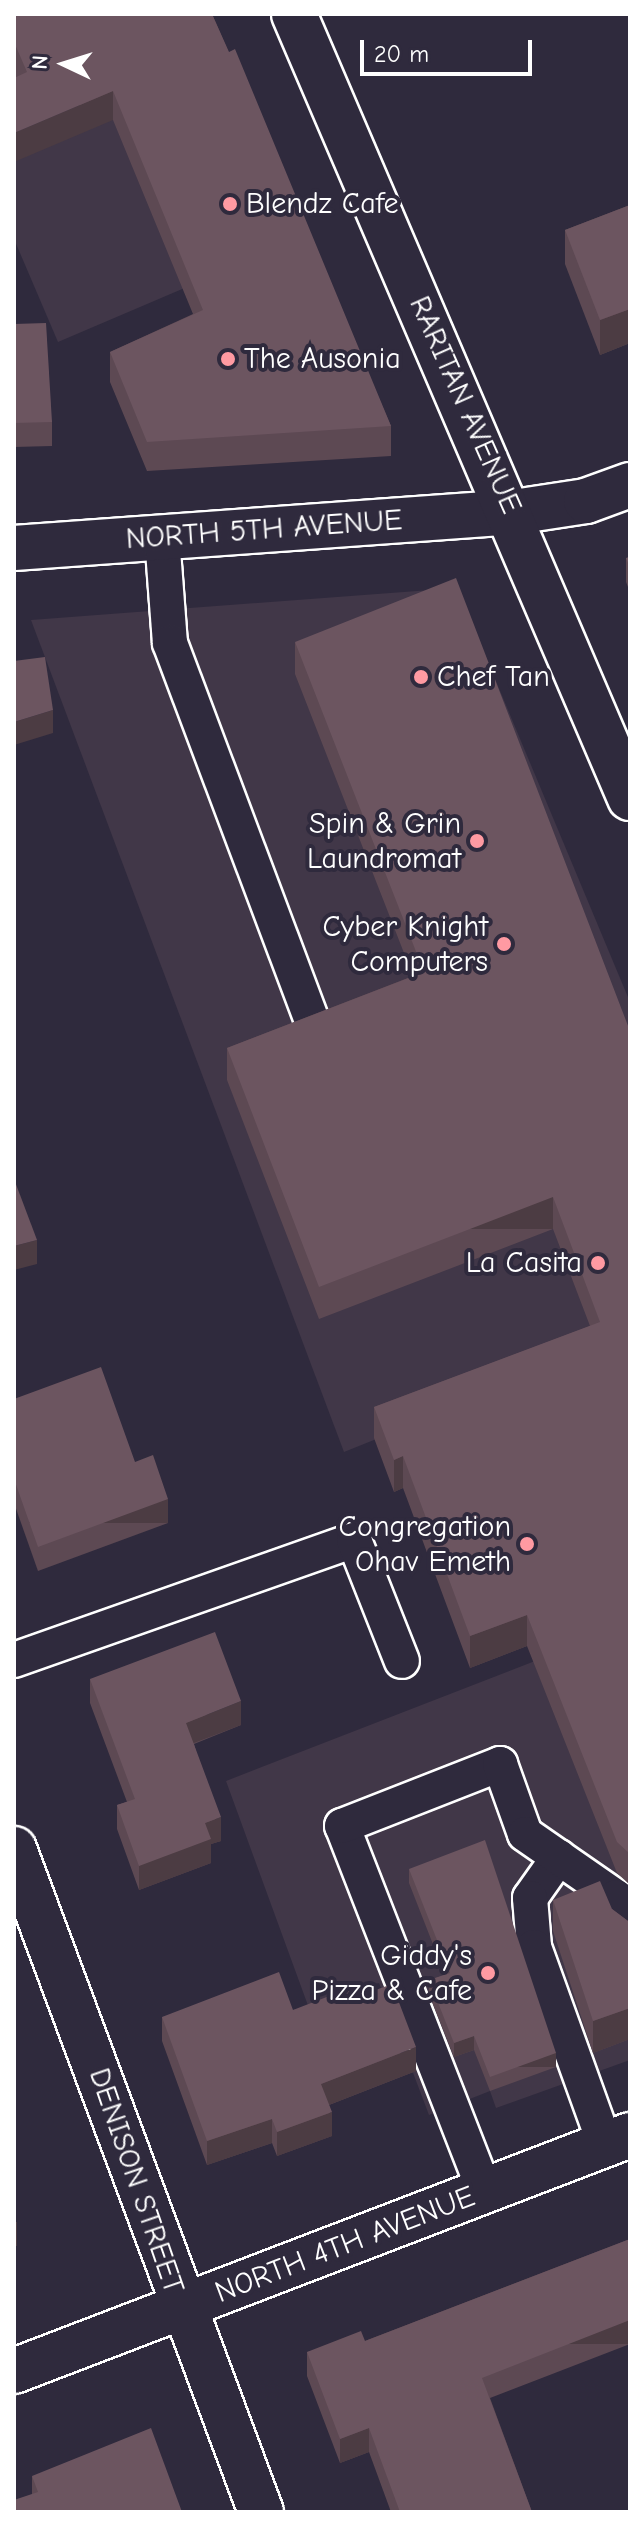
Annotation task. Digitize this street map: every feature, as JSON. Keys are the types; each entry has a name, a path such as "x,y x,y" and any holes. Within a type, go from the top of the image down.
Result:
{"street":[{"name":"RARITAN AVENUE","path":"294,14 514,512 630,798"},
{"name":"NORTH 5TH AVENUE","path":"14,548 514,512 586,501 630,485"},
{"name":"DENISON STREET","path":"14,1849 180,2308 261,2512"},
{"name":"NORTH 4TH AVENUE","path":"14,2371 618,2140"}],"lane":[{"path":"162,537 170,643 310,1016"},
{"path":"14,1660 354,1540 402,1661"},
{"path":"485,2192 342,1826 500,1764 525,1834 616,1897 630,1933"},
{"path":"559,1857 530,1898 534,1947 618,2140"}],"shaded area":[{"path":"14,14 302,238 58,342 14,239"},
{"path":"457,588 630,1002 630,1337 344,1452 31,620"},
{"path":"630,1624 630,2060 496,2108 490,2091 429,2115 379,1983 310,2011 226,1781"}],"building":[{"path":"14,14 212,14 229,52 235,49 391,426 147,442 110,352 203,310 113,91 14,133 14,78 27,72 14,42"},
{"path":"630,205 630,309 600,320 565,230"},
{"path":"46,323 52,422 14,423 14,324"},
{"path":"456,578 630,1031 630,1854 617,1842 527,1615 470,1636 403,1456 394,1460 374,1407 600,1322 553,1197 319,1287 227,1048 424,972 295,642"},
{"path":"45,657 53,710 14,722 14,661"},
{"path":"14,1179 37,1240 14,1246"},
{"path":"101,1367 135,1462 153,1455 168,1499 38,1547 14,1479 14,1399"},
{"path":"215,1632 241,1701 186,1723 221,1817 205,1823 211,1839 139,1866 117,1805 135,1799 90,1679"},
{"name":"Giddy's Pizza & Cafe","path":"485,1840 556,2053 490,2077 474,2036 454,2043 429,1980 450,1973 409,1869"},
{"path":"600,1881 612,1909 630,1920 630,2008 593,2021 553,1900"},
{"path":"279,1972 293,2010 350,1988 354,1998 392,1984 416,2047 321,2084 332,2112 277,2132 272,2119 207,2141 162,2017"},
{"path":"630,2239 630,2320 482,2378 532,2512 400,2512 369,2428 340,2439 307,2352 361,2331 365,2341"},
{"path":"151,2428 182,2512 14,2512 14,2500 38,2492 32,2476"}],"place":[{"name":"Blendz Cafe","path":"230,204"},
{"name":"The Ausonia","path":"228,359"},
{"name":"Chef Tan","path":"421,677"},
{"name":"Spin & Grin Laundromat","path":"477,841"},
{"name":"Cyber Knight Computers","path":"504,944"},
{"name":"La Casita","path":"598,1263"},
{"name":"Congregation Ohav Emeth","path":"527,1544"},
{"name":"Giddy's Pizza & Cafe","path":"488,1973"}]}
